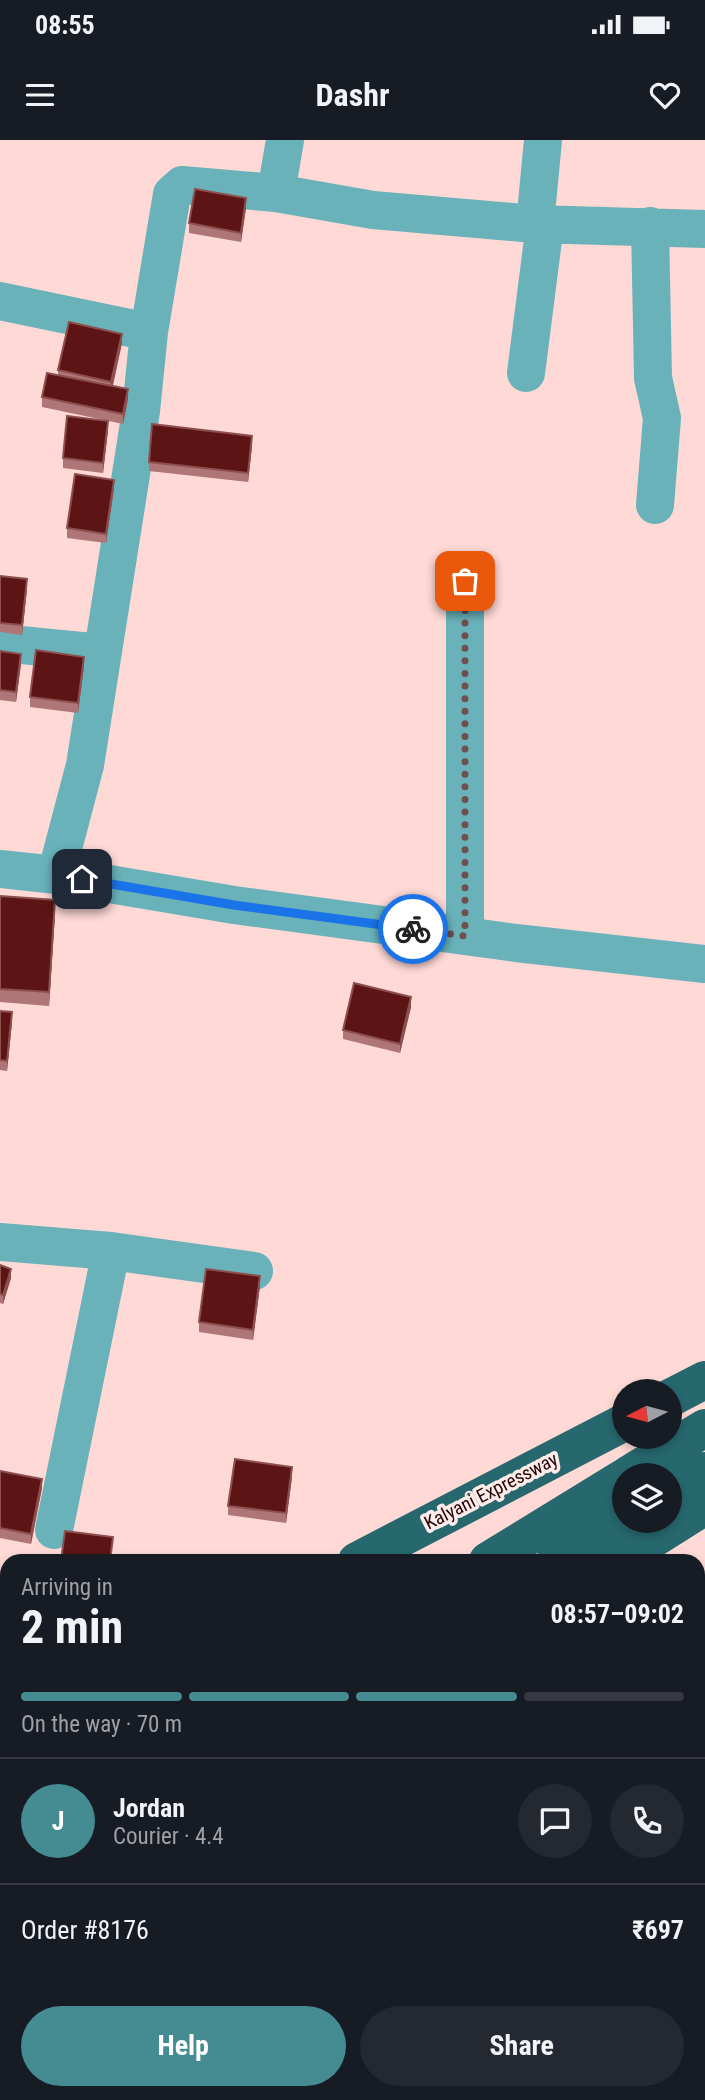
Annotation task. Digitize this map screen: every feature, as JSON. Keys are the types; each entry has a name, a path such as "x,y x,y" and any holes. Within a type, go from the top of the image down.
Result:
{"highway":[{"path":"682,1392 705,1380"},
{"path":"648,1463 705,1428"},
{"name":"Kalyani Expressway","path":"371,1554 612,1429"},
{"path":"682,1485 705,1471"},
{"path":"499,1554 612,1485"},
{"path":"594,1554 634,1547 705,1506"}],"street":[{"path":"276,193 285,140"},
{"path":"526,373 540,224 543,140"},
{"path":"56,875 85,765 172,194 182,185 276,193 373,210 540,224 705,229"},
{"path":"650,226 653,378 662,418 656,505"},
{"path":"0,301 149,332"},
{"path":"465,581 465,936"},
{"path":"0,643 102,653"},
{"path":"0,869 56,875 234,905 705,964"},
{"path":"0,1242 111,1251 254,1271"},
{"path":"54,1530 111,1251"}],"building":[{"path":"195,189 246,198 241,233 189,223"},
{"path":"69,322 122,334 111,382 58,370"},
{"path":"47,373 128,389 123,414 42,397"},
{"path":"67,416 108,421 103,463 63,458"},
{"path":"152,424 252,436 248,473 149,462"},
{"path":"75,474 114,480 106,534 67,528"},
{"path":"0,576 27,579 22,625 0,623"},
{"path":"36,650 84,657 78,703 30,697"},
{"path":"0,651 21,654 16,692 0,690"},
{"path":"0,896 55,900 49,992 0,989"},
{"path":"354,983 411,997 400,1044 343,1030"},
{"path":"0,1011 12,1012 7,1061 0,1060"},
{"path":"0,1265 11,1269 3,1295 0,1294"},
{"path":"206,1269 260,1276 253,1330 199,1322"},
{"path":"235,1459 292,1467 286,1513 228,1506"},
{"path":"0,1471 42,1479 31,1534 0,1528"},
{"path":"65,1531 113,1537 111,1554 62,1554"}],"way so far":[{"path":"413,929 465,936 465,581"}],"route":[{"path":"82,879 234,905 413,929"}]}
